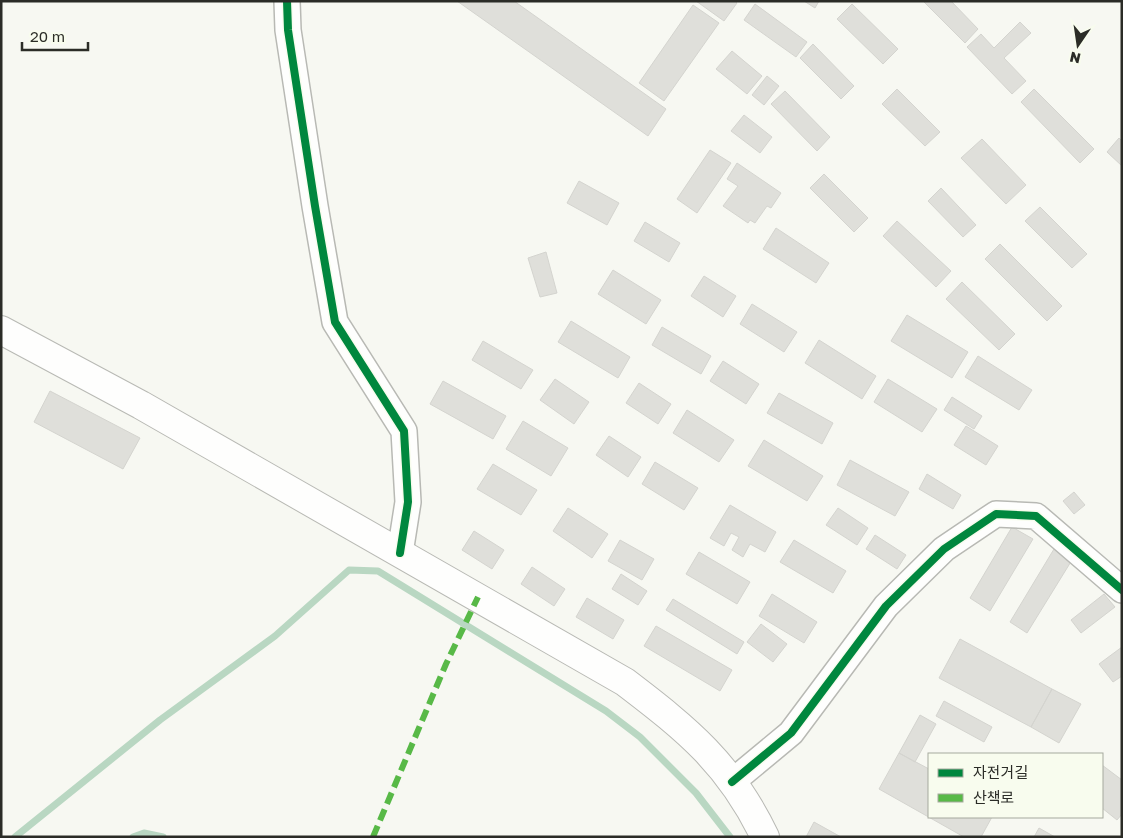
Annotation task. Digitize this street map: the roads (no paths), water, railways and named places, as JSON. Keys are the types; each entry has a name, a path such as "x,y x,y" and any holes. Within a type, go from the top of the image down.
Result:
{"main road":[{"path":"1,330 141,405 625,682 682,726 719,763 755,816 765,837"}],"street":[{"path":"287,1 288,30 304,138 335,322 404,431 408,502 400,553"},
{"path":"732,782 791,733 886,606 944,549 996,514 1036,516 1122,590"}],"waterway":[{"path":"15,837 160,720 275,636 349,570 378,571 606,711 640,737 696,793 730,837"},
{"path":"133,837 144,833 163,837"}]}
